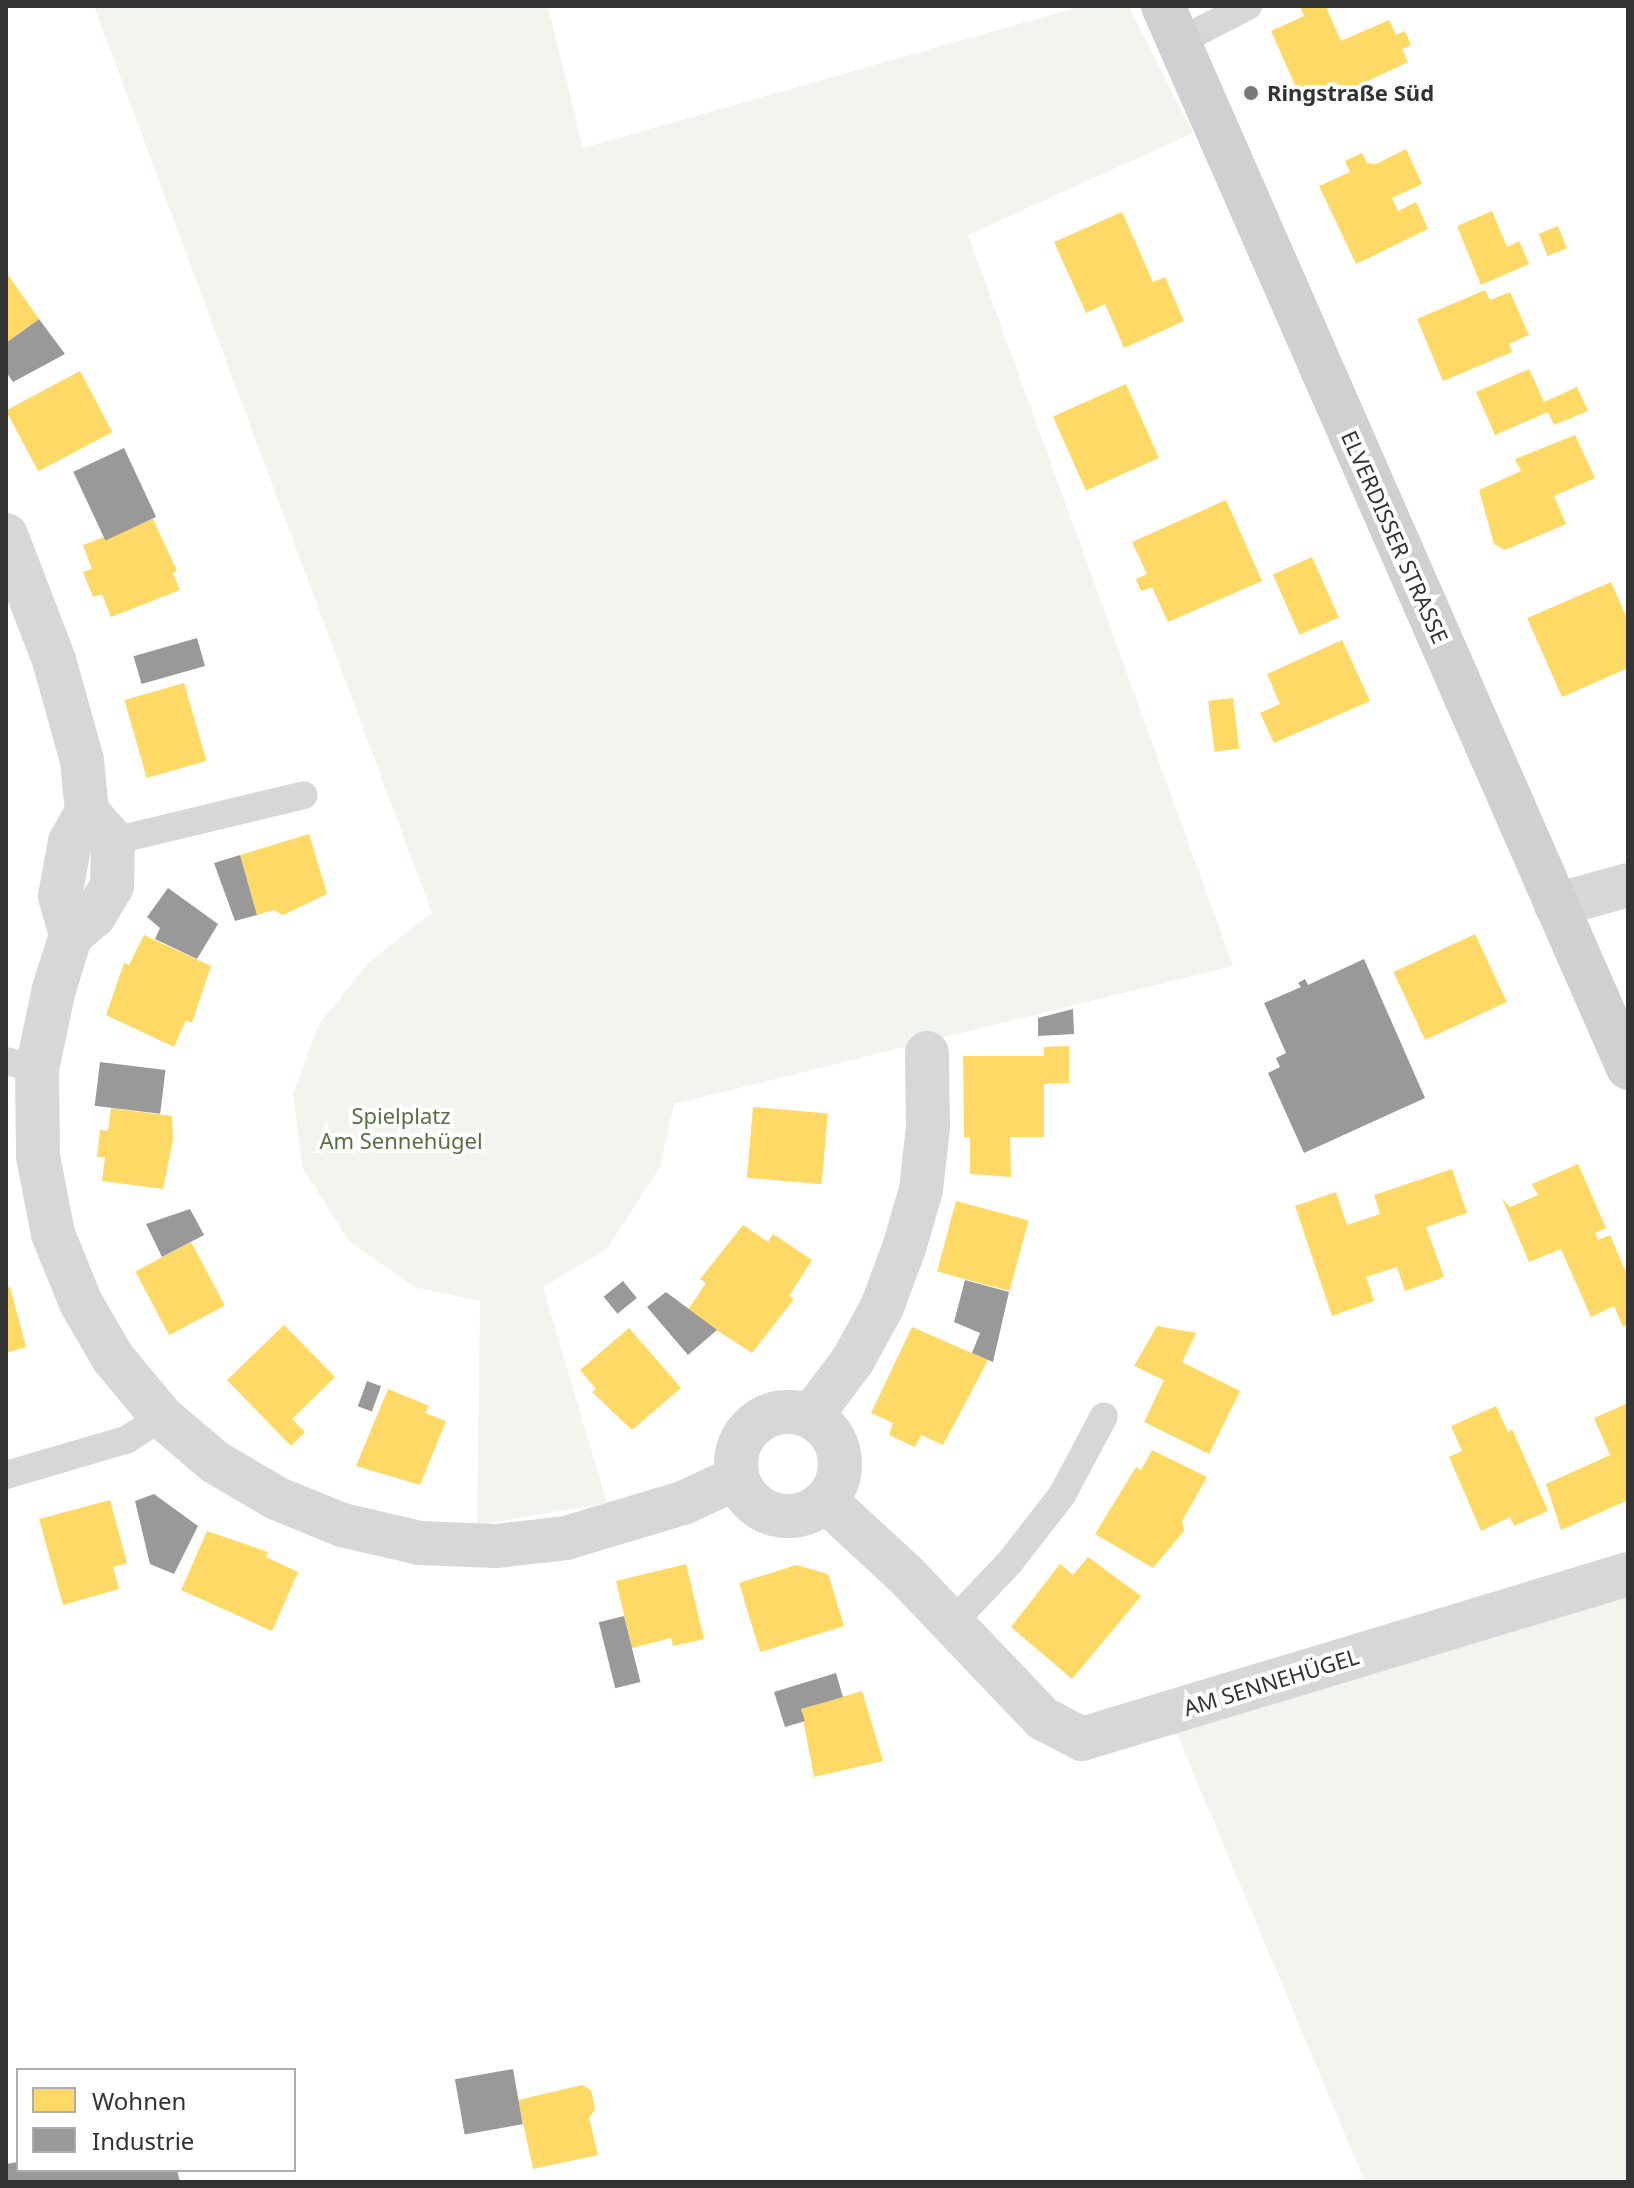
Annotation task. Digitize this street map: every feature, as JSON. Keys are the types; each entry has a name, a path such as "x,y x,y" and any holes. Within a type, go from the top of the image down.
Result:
{"main road":[{"name":"ELVERDISSER STRASSE","path":"1170,24 1628,1068"}],"street":[{"path":"6,535 54,660 100,826 70,842 60,896 71,935 21,1065 53,1234 81,1303 113,1358 162,1417 215,1462 276,1498 342,1525 420,1543 497,1546 566,1538 683,1503 737,1478"},
{"path":"1556,905 1628,885"},
{"path":"811,1416 853,1360 882,1307 904,1248 921,1190 928,1127 927,1053"},
{"path":"787,1411 811,1416 830,1431 840,1454 839,1479 826,1501 802,1515 775,1516 750,1502 737,1478 735,1454 745,1432 763,1417 787,1411"},
{"name":"AM SENNEHÜGEL","path":"826,1501 907,1576 950,1625 1042,1718 1082,1739 1628,1574"}],"lane":[{"path":"1170,24 1248,6"},
{"path":"100,826 304,795"},
{"path":"950,1625 1010,1562 1062,1495 1104,1416"},
{"path":"6,1475 126,1440 162,1417"}],"green space":[{"name":"Spielplatz Am Sennehügel","path":"94,6 548,6 583,148 1082,6 1128,6 1193,133 968,235 1233,966 674,1104 660,1167 607,1249 543,1287 607,1503 477,1525 480,1301 414,1287 349,1241 302,1167 293,1094 319,1024 370,961 432,913"},
{"path":"1628,1593 1628,2182 1365,2182 1175,1729"}],"building: Wohnen":[{"path":"1300,6 1326,7 1341,41 1389,20 1396,35 1405,31 1411,45 1402,49 1408,62 1306,110 1271,31 1304,16"},
{"path":"1406,149 1422,184 1392,198 1398,211 1416,202 1428,229 1356,264 1319,186 1350,172 1345,161 1362,153 1367,163 1376,164"},
{"path":"1492,211 1507,247 1519,241 1529,264 1481,285 1457,226"},
{"path":"1122,212 1153,282 1165,277 1184,321 1124,348 1105,304 1086,313 1054,242"},
{"path":"1558,226 1567,248 1548,256 1539,234"},
{"path":"6,272 39,319 6,343"},
{"path":"1485,290 1490,300 1510,292 1529,335 1509,344 1512,352 1443,381 1417,319"},
{"path":"1529,369 1544,402 1577,387 1588,411 1554,425 1548,412 1495,435 1476,392"},
{"path":"80,371 112,432 38,471 6,410"},
{"path":"1126,384 1159,458 1086,491 1053,417"},
{"path":"1575,435 1595,478 1554,496 1566,524 1505,550 1494,544 1479,490 1521,471 1515,459"},
{"path":"1226,500 1262,581 1168,622 1152,587 1141,591 1136,579 1147,574 1132,542"},
{"path":"153,519 177,571 173,573 180,590 111,617 102,594 93,597 83,572 92,569 83,545"},
{"path":"1312,557 1339,617 1300,635 1273,574"},
{"path":"1611,582 1628,621 1628,668 1562,697 1527,618"},
{"path":"1342,640 1370,701 1274,743 1260,713 1280,704 1267,674"},
{"path":"184,683 206,761 147,778 124,700"},
{"path":"1233,698 1239,749 1214,752 1208,701"},
{"path":"309,834 327,894 283,915 273,910 257,915 240,855"},
{"path":"1475,934 1507,1002 1425,1040 1393,972"},
{"path":"144,935 211,966 192,1023 186,1020 174,1047 106,1015 124,963 129,965"},
{"path":"1069,1046 1069,1083 1044,1084 1044,1137 1010,1137 1011,1177 970,1174 970,1137 964,1138 963,1056 1044,1056 1044,1047"},
{"path":"753,1107 828,1114 822,1184 747,1178"},
{"path":"111,1108 172,1116 173,1140 163,1189 102,1181 105,1157 97,1157 100,1130 108,1131"},
{"path":"1578,1164 1606,1228 1595,1233 1598,1240 1610,1235 1628,1277 1628,1325 1623,1327 1614,1306 1591,1317 1561,1249 1529,1262 1502,1198 1510,1207 1538,1195 1532,1184"},
{"path":"1452,1169 1467,1213 1426,1227 1444,1277 1405,1291 1397,1267 1366,1277 1374,1301 1332,1316 1295,1206 1336,1192 1347,1225 1380,1214 1374,1195"},
{"path":"956,1201 1028,1220 1010,1291 937,1272"},
{"path":"743,1225 768,1242 773,1234 812,1260 789,1296 794,1299 752,1353 687,1311 706,1283 700,1279"},
{"path":"191,1242 225,1306 169,1335 135,1272"},
{"path":"10,1287 26,1347 6,1353 6,1288"},
{"path":"284,1325 335,1377 292,1419 305,1432 291,1446 227,1380"},
{"path":"1157,1326 1196,1333 1182,1362 1240,1391 1209,1454 1144,1422 1164,1380 1134,1366"},
{"path":"912,1327 988,1360 943,1445 921,1435 915,1447 889,1435 893,1423 871,1413"},
{"path":"629,1328 681,1388 632,1430 592,1392 596,1389 580,1370"},
{"path":"388,1389 429,1406 425,1413 446,1421 420,1485 356,1466"},
{"path":"1628,1403 1628,1500 1561,1530 1546,1484 1610,1455 1594,1418"},
{"path":"1496,1406 1508,1432 1512,1429 1548,1511 1514,1526 1510,1517 1481,1531 1449,1457 1462,1451 1451,1426"},
{"path":"1152,1450 1207,1477 1182,1521 1184,1531 1153,1568 1095,1534 1136,1467 1141,1470"},
{"path":"110,1500 127,1563 113,1567 119,1589 63,1605 39,1519"},
{"path":"207,1531 268,1552 266,1557 298,1572 272,1631 181,1590"},
{"path":"1088,1557 1141,1596 1072,1679 1011,1627 1060,1564 1073,1575"},
{"path":"686,1564 704,1639 673,1646 671,1638 632,1648 616,1581"},
{"path":"796,1565 828,1574 844,1626 760,1652 739,1583"},
{"path":"862,1691 883,1761 814,1777 801,1709"},
{"path":"582,2085 591,2090 595,2109 589,2118 598,2155 533,2169 518,2100"}],"building: Industrie":[{"path":"39,319 65,354 13,382 6,372 6,343"},
{"path":"124,448 156,517 105,541 73,472"},
{"path":"197,638 205,666 142,684 134,656"},
{"path":"240,855 257,915 235,921 214,863"},
{"path":"168,888 218,924 197,959 155,939 160,928 147,917"},
{"path":"1364,959 1425,1098 1304,1153 1268,1073 1280,1067 1276,1058 1286,1053 1264,1003 1301,987 1298,983 1305,979 1308,985"},
{"path":"1073,1009 1074,1034 1038,1036 1038,1018"},
{"path":"100,1062 166,1070 160,1114 95,1106"},
{"path":"190,1209 204,1235 162,1257 146,1224"},
{"path":"965,1280 1009,1292 993,1362 972,1353 980,1333 954,1322"},
{"path":"623,1281 637,1298 617,1314 604,1297"},
{"path":"666,1292 717,1330 688,1355 647,1307"},
{"path":"367,1381 381,1386 372,1412 358,1406"},
{"path":"154,1494 198,1526 174,1574 150,1564 135,1501"},
{"path":"624,1616 640,1682 615,1688 599,1622"},
{"path":"836,1673 843,1697 801,1709 805,1721 785,1727 774,1692"},
{"path":"513,2069 523,2124 465,2134 455,2079"},
{"path":"16,2162 16,2172 178,2172 180,2182 6,2182 6,2164"}],"place":[{"name":"Ringstraße Süd","path":"1251,93"}]}
